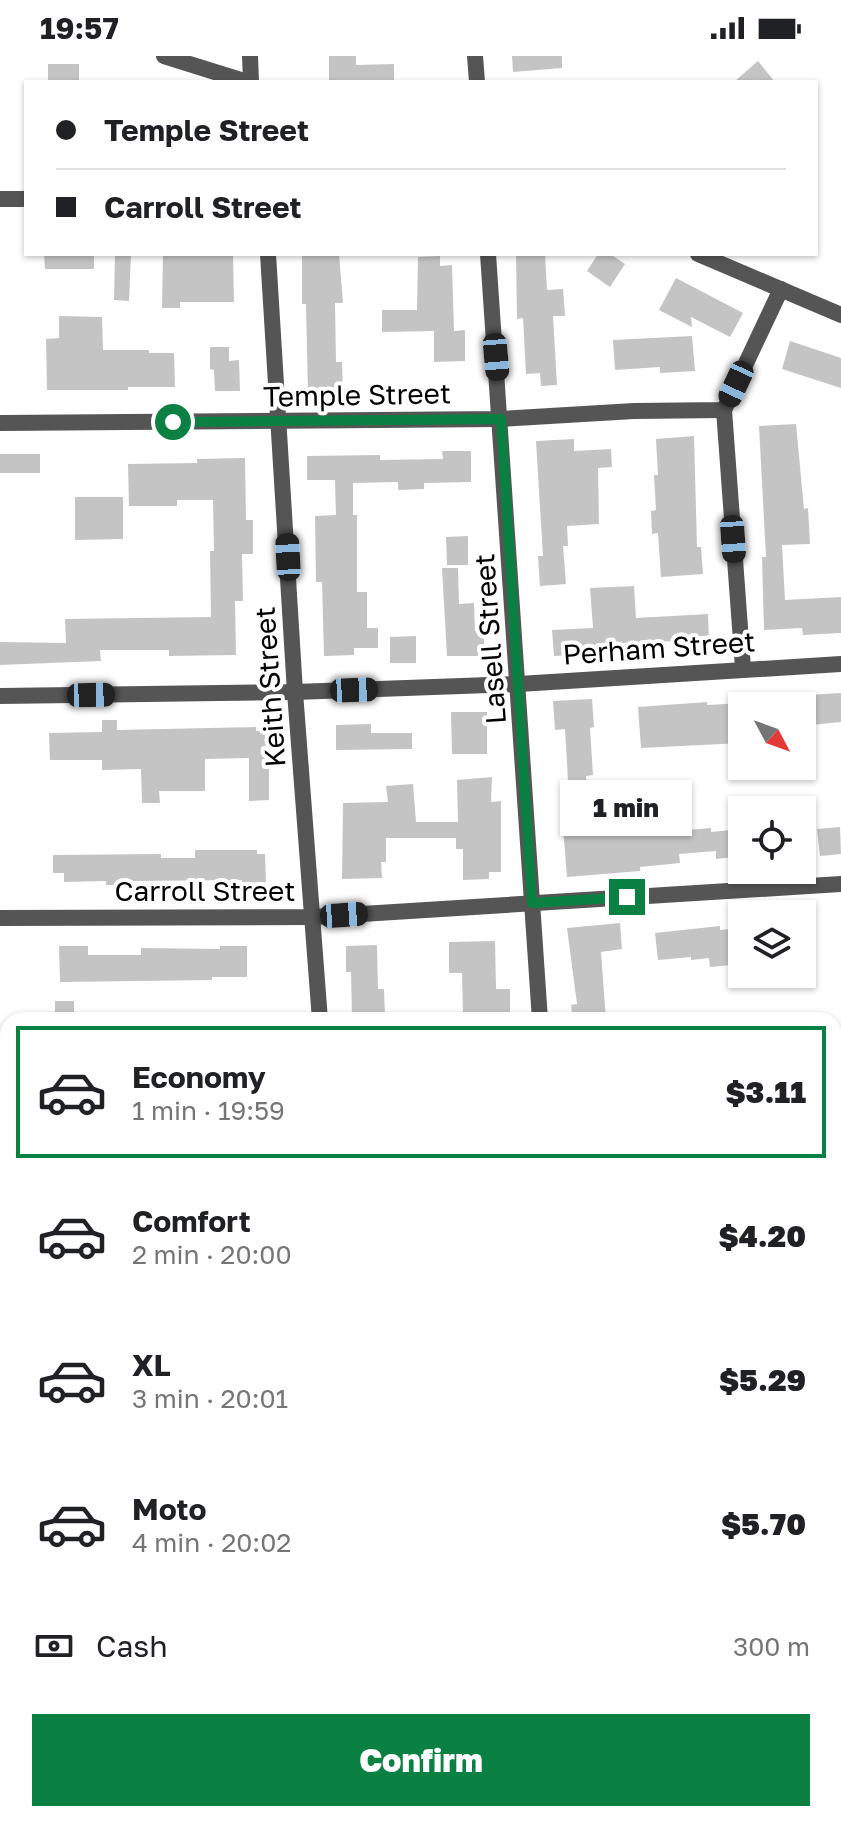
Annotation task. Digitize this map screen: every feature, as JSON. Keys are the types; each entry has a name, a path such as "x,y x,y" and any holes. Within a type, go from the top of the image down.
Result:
{"street":[{"path":"164,56 242,80"},
{"path":"249,80 250,56"},
{"path":"475,56 477,80"},
{"path":"0,199 24,199"},
{"name":"Keith Street","path":"268,256 295,692 320,1012"},
{"name":"Lasell Street","path":"488,256 539,1012"},
{"path":"706,256 841,315"},
{"path":"743,668 724,410 781,289"},
{"name":"Temple Street","path":"0,423 501,419 634,411 724,410"},
{"name":"Perham Street","path":"0,696 295,692 519,684 841,664"},
{"name":"Carroll Street","path":"0,918 314,917 841,884"}],"building":[{"path":"329,56 356,56 356,65 394,64 394,80 329,80"},
{"path":"512,56 562,56 562,68 513,72"},
{"path":"758,61 773,80 736,80"},
{"path":"48,64 79,64 79,80 48,80"},
{"path":"44,256 94,256 94,269 45,269"},
{"path":"115,256 131,256 129,301 114,300"},
{"path":"163,256 233,256 234,302 180,302 180,308 162,308"},
{"path":"302,256 339,256 343,303 335,303 336,362 342,362 343,394 308,394 306,304 302,304"},
{"path":"440,256 440,266 452,265 454,331 465,330 465,361 434,362 434,331 382,332 382,310 417,310 418,257"},
{"path":"516,256 545,256 547,290 563,289 565,316 553,316 557,385 541,386 540,373 526,374 523,318 517,319"},
{"path":"597,256 613,256 625,264 610,287 587,271"},
{"path":"676,278 743,313 730,337 691,317 692,327 659,310"},
{"path":"59,316 102,317 103,350 174,353 175,387 47,390 46,339 59,338"},
{"path":"692,336 695,371 660,373 660,367 615,370 613,340"},
{"path":"790,341 841,358 841,388 782,369"},
{"path":"210,347 229,347 229,361 239,360 240,391 215,391 214,370 210,369"},
{"path":"796,424 810,544 782,545 785,600 841,597 841,633 803,635 802,628 764,630 762,557 766,557 759,426"},
{"path":"694,436 697,547 701,547 703,574 661,577 658,533 652,534 651,511 656,510 656,439"},
{"path":"574,439 574,451 611,449 612,467 598,468 599,524 567,526 568,546 563,546 566,584 540,586 538,556 543,556 536,441"},
{"path":"442,451 471,451 471,482 424,483 424,489 398,490 398,482 353,483 353,515 357,515 357,592 367,592 367,628 378,628 378,648 354,648 354,655 324,656 322,582 316,582 315,516 336,515 335,480 307,480 307,456 380,455 380,460 443,459"},
{"path":"0,454 40,454 40,473 0,473"},
{"path":"245,458 246,520 253,520 253,554 242,554 243,601 235,601 236,655 169,656 169,650 100,650 101,661 0,665 0,642 66,643 65,619 211,617 213,500 177,500 177,506 129,506 128,464 197,463 197,459"},
{"path":"75,497 123,497 123,539 75,540"},
{"path":"468,536 468,565 447,565 446,537"},
{"path":"442,568 458,568 459,604 474,603 475,631 484,631 484,656 447,656"},
{"path":"634,586 636,618 708,614 709,640 621,643 589,648 589,654 554,656 552,630 593,628 590,588"},
{"path":"416,636 416,663 390,663 390,637"},
{"path":"841,693 841,722 816,724 816,695"},
{"path":"592,699 593,775 586,776 590,822 638,819 638,828 676,824 677,831 711,828 711,832 728,830 728,858 716,859 716,851 679,854 680,863 640,867 640,871 567,877 562,815 570,815 565,729 555,730 553,701"},
{"path":"707,702 707,705 728,704 728,744 641,748 638,707"},
{"path":"451,712 487,712 487,754 452,754"},
{"path":"102,720 117,720 117,730 256,727 256,731 269,731 269,800 249,801 249,758 205,759 205,791 159,791 160,803 142,803 141,769 102,770 102,760 50,760 49,733 102,732"},
{"path":"371,724 371,733 412,733 412,749 336,750 336,725"},
{"path":"492,777 491,802 501,801 501,872 489,872 489,879 463,880 463,849 456,849 456,838 386,838 386,862 381,862 382,878 342,879 343,803 388,802 386,786 413,784 416,822 458,822 457,780"},
{"path":"840,827 841,854 820,856 817,829"},
{"path":"195,850 257,850 257,854 265,854 266,882 133,881 133,885 106,885 106,881 64,882 64,873 53,873 53,855 161,854 161,858 195,858"},
{"path":"620,923 622,949 601,952 605,1012 572,1012 571,1005 577,1004 567,928"},
{"path":"720,926 720,930 728,929 728,965 710,967 709,958 658,960 655,933"},
{"path":"495,941 496,989 510,989 510,1012 463,1012 462,973 449,973 449,942"},
{"path":"377,945 378,989 384,989 385,1012 352,1012 351,972 346,972 346,946"},
{"path":"59,946 88,946 88,955 141,955 141,948 220,949 220,946 247,946 247,977 60,982"},
{"path":"55,1001 74,1001 74,1012 55,1012"}],"route":[{"path":"173,422 501,419 532,903 627,897"}]}
